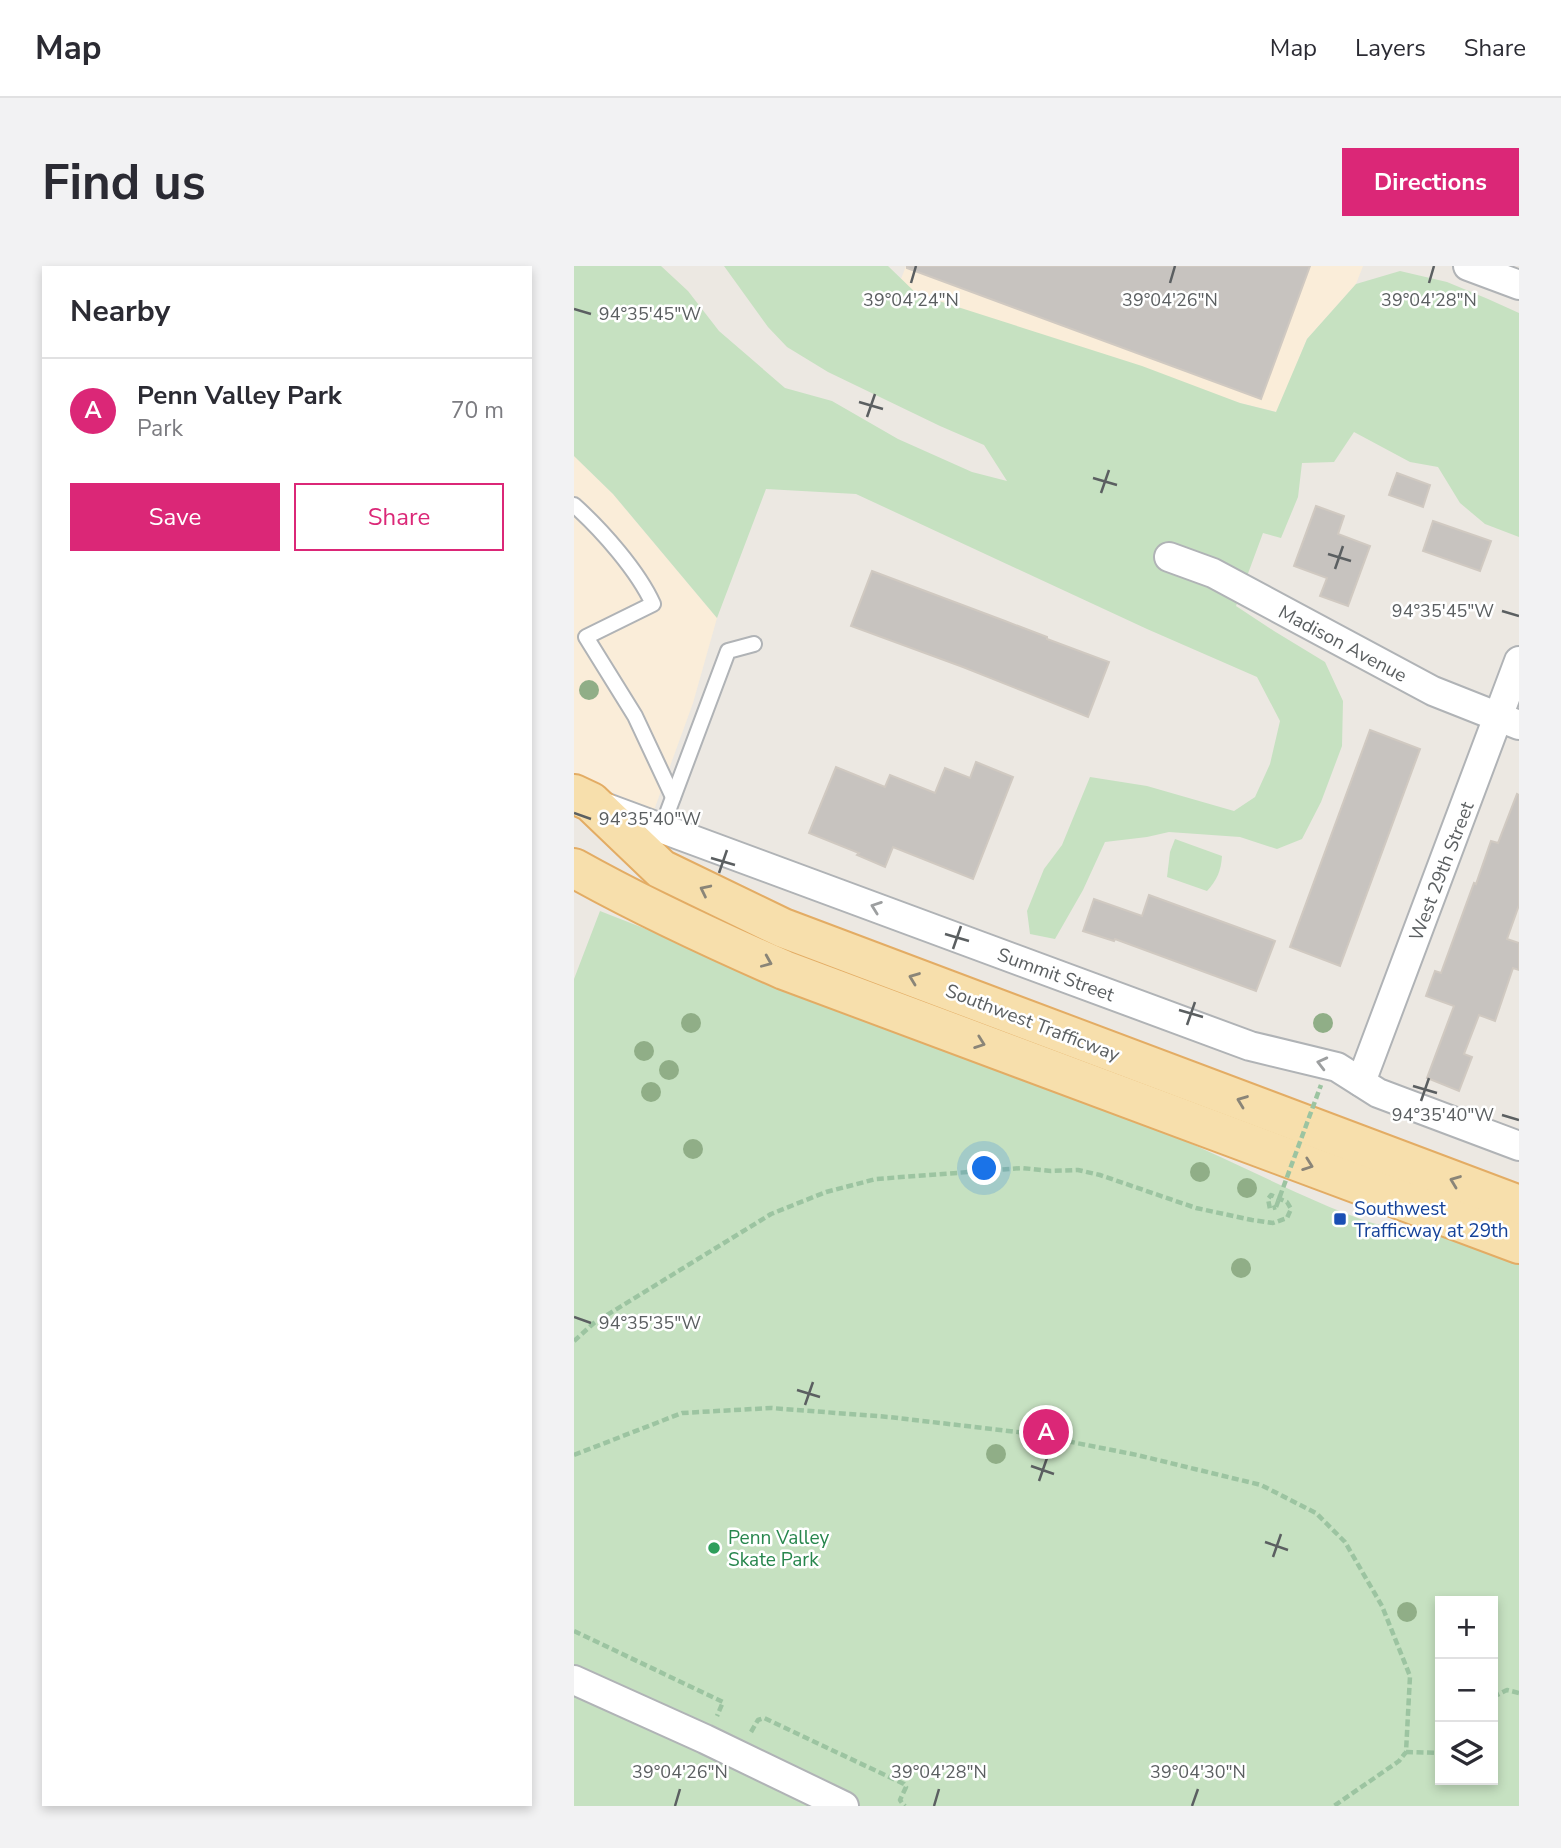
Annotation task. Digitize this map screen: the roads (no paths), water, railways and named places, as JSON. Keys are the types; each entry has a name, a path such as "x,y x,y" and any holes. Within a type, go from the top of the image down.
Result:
{"main road":[{"name":"Southwest Trafficway","path":"583,798 662,869 783,928 1519,1205"},
{"name":"Southwest Trafficway","path":"574,868 724,944 785,970 1519,1244"}],"street":[{"path":"1468,266 1519,285"},
{"name":"Madison Avenue","path":"1170,557 1213,573 1433,691 1509,721"},
{"name":"West 29th Street","path":"1362,1082 1509,721 1519,661"},
{"name":"Summit Street","path":"583,798 1250,1046 1338,1067 1378,1093 1519,1146"},
{"path":"574,1680 844,1806"}],"lane":[{"path":"574,505 596,525 646,589 653,604 586,637 635,716 673,797"},
{"path":"662,827 728,651 754,644"}],"place":[{"name":"Southwest Trafficway at 29th","path":"1340,1219"},
{"name":"Penn Valley Park","path":"1046,1432"},
{"name":"Penn Valley Skate Park","path":"714,1548"}]}
